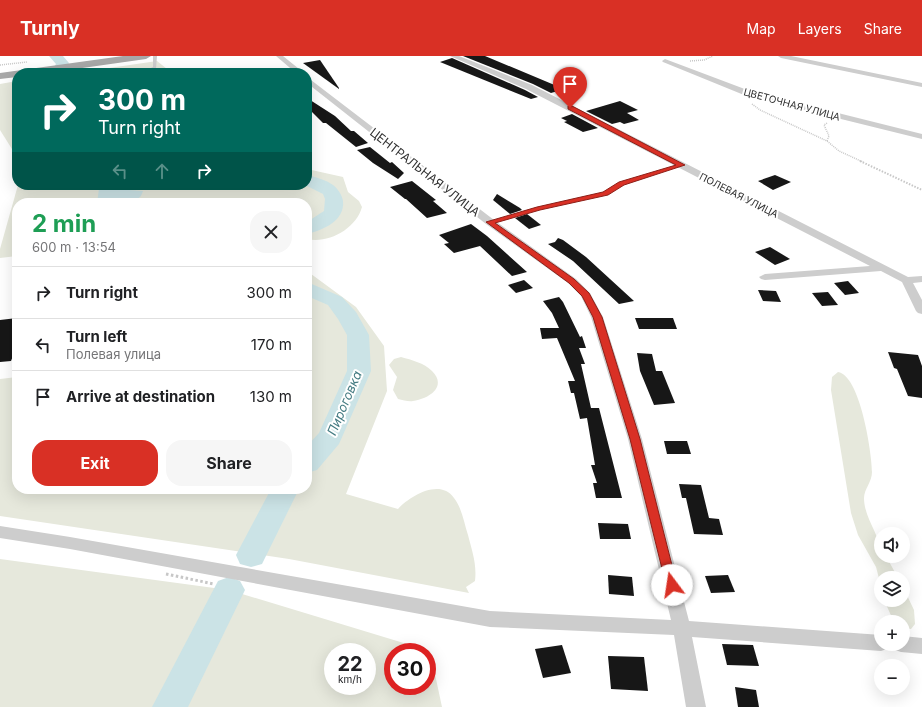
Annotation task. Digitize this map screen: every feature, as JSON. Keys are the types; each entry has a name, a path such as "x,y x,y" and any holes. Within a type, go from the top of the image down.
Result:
{"main road":[{"path":"57,68 146,56"},
{"path":"0,76 12,75"}],"street":[{"path":"279,56 294,68"},
{"name":"ПОЛЕВАЯ УЛИЦА","path":"453,56 529,87 906,280"},
{"path":"781,56 922,85"},
{"name":"ЦВЕТОЧНАЯ УЛИЦА","path":"665,60 742,91 782,103 922,138"},
{"name":"ЦЕНТРАЛЬНАЯ УЛИЦА","path":"312,83 490,222 572,281 586,295 598,317 635,439 682,628 696,707"},
{"path":"764,277 883,268"},
{"path":"922,279 906,280 922,311"},
{"path":"0,532 70,543 490,619 682,628 874,642"},
{"path":"910,645 922,646"}],"lane":[{"path":"155,56 155,68"},
{"path":"490,222 539,208 605,193 621,184 681,165"}],"path":[{"path":"686,69 688,68 685,65 686,61 704,60 714,56"},
{"path":"742,91 744,97 760,110 827,141 839,150 922,190"},
{"path":"827,141 829,136 824,124 833,118 840,117"}],"shaded area":[{"path":"157,61 166,68 109,68"},
{"path":"12,82 12,149 0,130 0,84"},
{"path":"312,170 343,177 348,192 359,201 362,207 354,222 340,233 332,237 315,240 312,240 312,198 14,198 17,190 312,190"},
{"path":"12,206 12,257 0,258 0,249"},
{"path":"312,275 356,307 384,346 387,391 346,494 398,509 410,499 425,491 441,489 448,492 457,502 461,511 474,558 475,581 466,587 469,593 289,559 0,516 0,379 12,378 12,494 312,494"},
{"path":"401,357 422,364 432,371 438,382 437,387 430,395 419,400 410,401 398,399 393,390 397,377 389,365 394,359"},
{"path":"838,372 846,376 853,386 858,400 870,449 872,472 864,498 869,520 874,532 874,563 890,563 894,571 877,571 858,535 851,513 831,390 832,377"},
{"path":"0,559 229,590 404,643 384,643 384,695 436,695 436,679 442,707 0,707"},
{"path":"910,602 914,610 915,624 910,629 910,615 891,615 887,607 910,607"}],"water":[{"path":"99,190 143,191 139,198 98,198"}],"building":[{"path":"463,56 485,56 564,89 551,93 533,84"},
{"path":"452,58 538,97 531,99 440,62"},
{"path":"320,60 339,89 312,68 303,63"},
{"path":"312,101 335,116 351,131 354,131 368,143 356,147 326,123 323,123 312,112"},
{"path":"620,101 638,110 627,113 639,120 624,124 620,122 612,124 586,111"},
{"path":"572,114 598,128 583,132 564,122 567,121 561,118"},
{"path":"370,147 390,163 392,162 404,173 398,179 373,163 357,150"},
{"path":"775,175 791,182 773,190 758,181"},
{"path":"412,181 436,200 433,201 447,213 427,218 390,187"},
{"path":"497,194 522,210 510,214 493,200"},
{"path":"527,214 541,225 529,229 515,218"},
{"path":"471,224 487,236 527,272 512,276 480,246 454,253 444,244 449,243 439,235"},
{"path":"558,238 586,257 634,301 619,304 573,261 548,244 555,242"},
{"path":"770,247 790,259 775,265 755,252"},
{"path":"524,280 533,288 516,293 508,285"},
{"path":"848,281 859,293 845,295 834,283"},
{"path":"758,290 776,291 781,302 763,301"},
{"path":"828,292 838,305 822,306 812,293"},
{"path":"559,297 563,302 580,337 582,336 586,348 579,348 585,364 581,364 591,408 599,408 622,498 596,498 593,483 597,483 591,465 595,465 587,418 580,419 574,393 571,393 568,381 575,381 557,338 542,339 540,328 559,328 552,313 543,301"},
{"path":"635,318 673,318 677,329 639,329"},
{"path":"12,319 11,361 0,362 0,320"},
{"path":"888,352 918,355 922,366 922,398 908,396"},
{"path":"637,353 652,354 656,371 662,371 675,403 654,405 640,371"},
{"path":"664,441 687,441 691,454 667,454"},
{"path":"679,484 701,485 709,518 719,519 723,535 694,534 686,498 682,498"},
{"path":"598,523 628,524 631,539 600,539"},
{"path":"608,575 632,577 634,596 609,594"},
{"path":"728,575 735,592 711,593 705,576"},
{"path":"722,644 753,645 759,666 727,665"},
{"path":"562,645 571,673 543,678 535,649"},
{"path":"608,656 644,657 648,691 611,689"},
{"path":"735,687 756,690 759,707 738,707"}],"waterway":[{"name":"Пироговка","path":"55,56 63,63 60,68"},
{"name":"Пироговка","path":"312,182 329,190 334,199 333,213 318,224 312,226"},
{"name":"Пироговка","path":"312,290 335,301 348,317 358,335 359,371 330,438 312,458"},
{"name":"Пироговка","path":"251,555 282,494"},
{"name":"Пироговка","path":"170,707 229,590"}],"route":[{"path":"570,108 681,165 621,184 605,193 539,208 490,222 572,281 586,295 598,317 635,439 672,585"}]}
